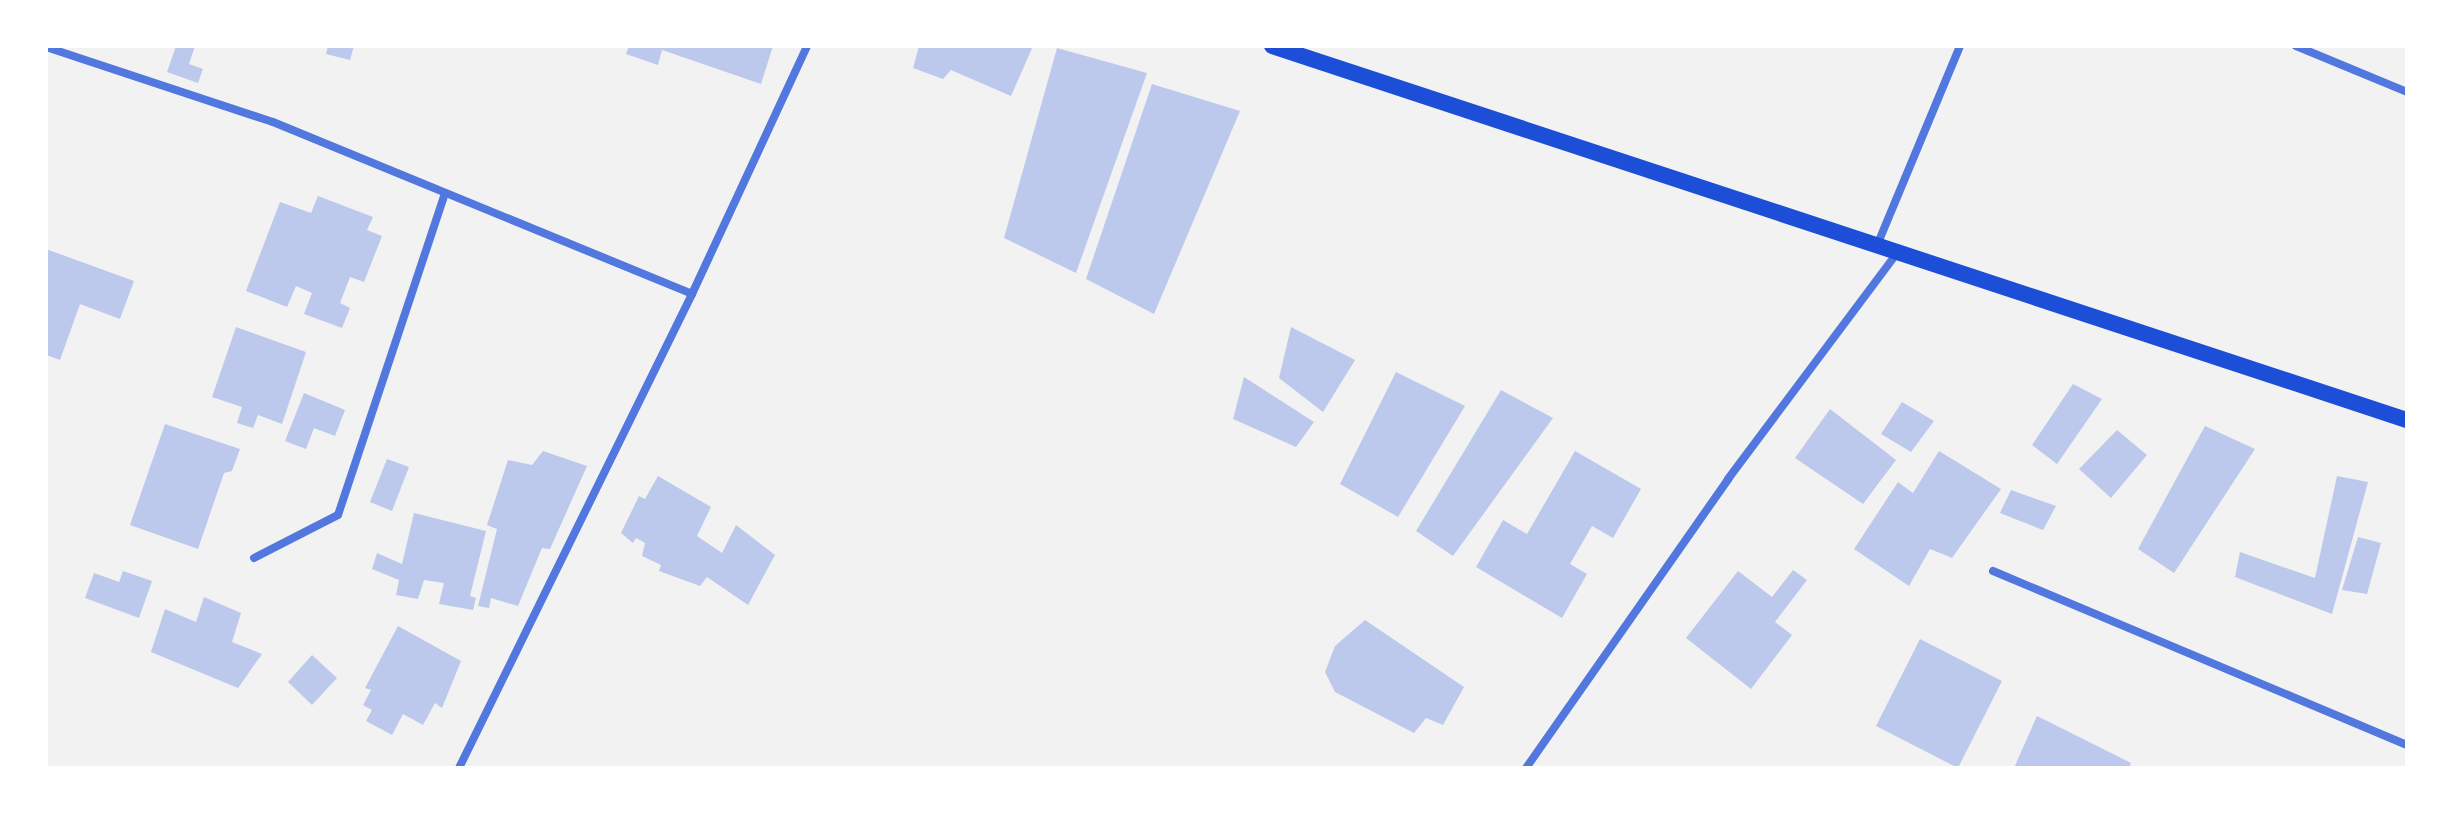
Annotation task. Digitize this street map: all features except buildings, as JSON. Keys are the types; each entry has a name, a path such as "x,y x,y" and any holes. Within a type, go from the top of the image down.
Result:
{"main road":[{"path":"1272,46 1878,243 2407,420"}],"street":[{"path":"459,768 692,294 807,46"},
{"path":"1878,243 1960,46"},
{"path":"2296,46 2407,92"},
{"path":"46,47 273,122 692,294"},
{"path":"254,558 338,515 445,193"},
{"path":"1526,768 1728,479 1899,250"},
{"path":"1993,571 2407,745"}]}
